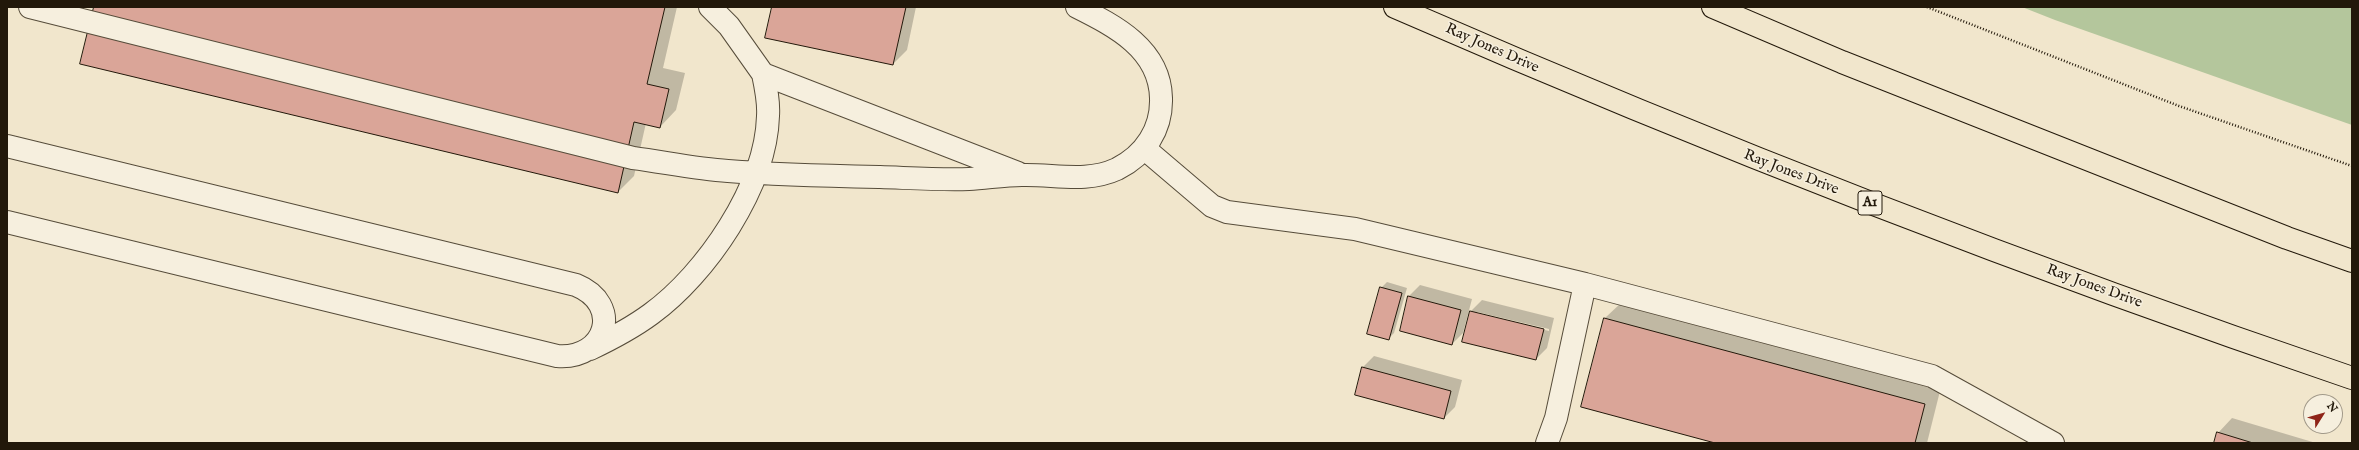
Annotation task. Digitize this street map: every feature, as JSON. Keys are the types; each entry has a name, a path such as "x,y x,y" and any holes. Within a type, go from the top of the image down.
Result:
{"highway":[{"name":"Ray Jones Drive","path":"1395,7 1561,79 1772,166 2038,267 2352,378"},
{"path":"1713,7 1842,62 2287,238 2352,261"}],"lane":[{"path":"30,7 633,158 727,171 969,179 1023,174 1055,178 1102,174 1131,161 1144,149 1158,124 1162,112 1161,94 1150,61 1141,48 1126,34 1077,7"},
{"path":"7,222 557,356 569,357 584,353 627,331 652,314 683,286 717,248 737,215 756,172 768,117 763,74 729,26 710,7"},
{"path":"763,74 1023,174"},
{"path":"7,146 576,285 587,289 596,297 602,307 604,318 603,330 599,341 584,353"},
{"path":"1144,149 1212,206 1227,212 1355,229 1585,284 1932,376 2053,443"},
{"path":"1547,443 1556,418 1585,284"}],"path":[{"path":"1927,7 2179,106 2352,166"}],"green space":[{"path":"2022,7 2352,7 2352,125 2055,20"}],"building":[{"path":"94,7 665,7 647,84 669,89 660,128 634,122 618,193 80,64"},
{"path":"772,7 906,7 893,65 765,38"},
{"path":"1380,287 1402,293 1389,340 1367,334"},
{"path":"1408,296 1461,310 1452,345 1400,331"},
{"path":"1470,311 1544,329 1536,360 1462,342"},
{"path":"1604,318 1925,404 1915,443 1715,443 1581,407"},
{"path":"1362,367 1451,391 1444,419 1355,395"},
{"path":"2217,432 2253,443 2214,443"}]}
